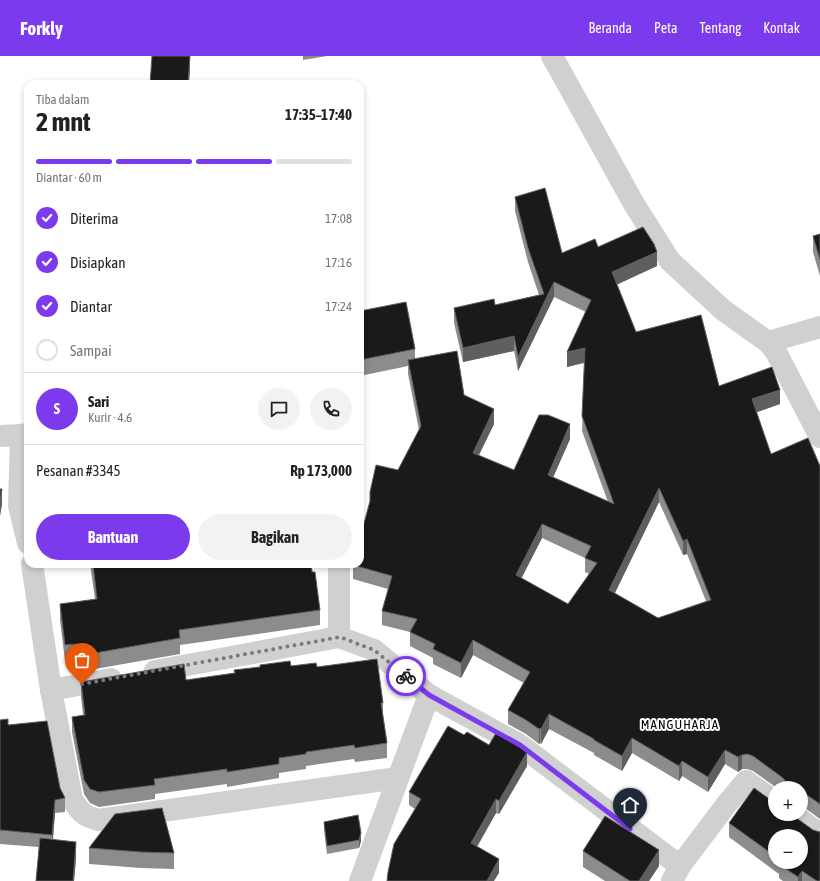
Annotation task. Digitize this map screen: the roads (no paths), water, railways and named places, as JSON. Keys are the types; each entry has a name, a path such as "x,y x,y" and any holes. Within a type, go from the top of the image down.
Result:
{"street":[{"path":"552,56 634,204 670,261 723,310 768,342 776,352 820,437"},
{"path":"768,342 820,327"},
{"path":"16,435 19,506 24,527"},
{"path":"33,568 51,690 72,799 79,810 86,816 98,820 398,778"},
{"path":"339,568 340,637"},
{"path":"51,690 340,637 374,650 429,695 520,745 676,874 726,805 746,781 768,797"},
{"path":"360,881 429,695"},
{"path":"802,821 820,834"}],"district":[{"name":"MANGUHARJA","path":"680,724"}]}
